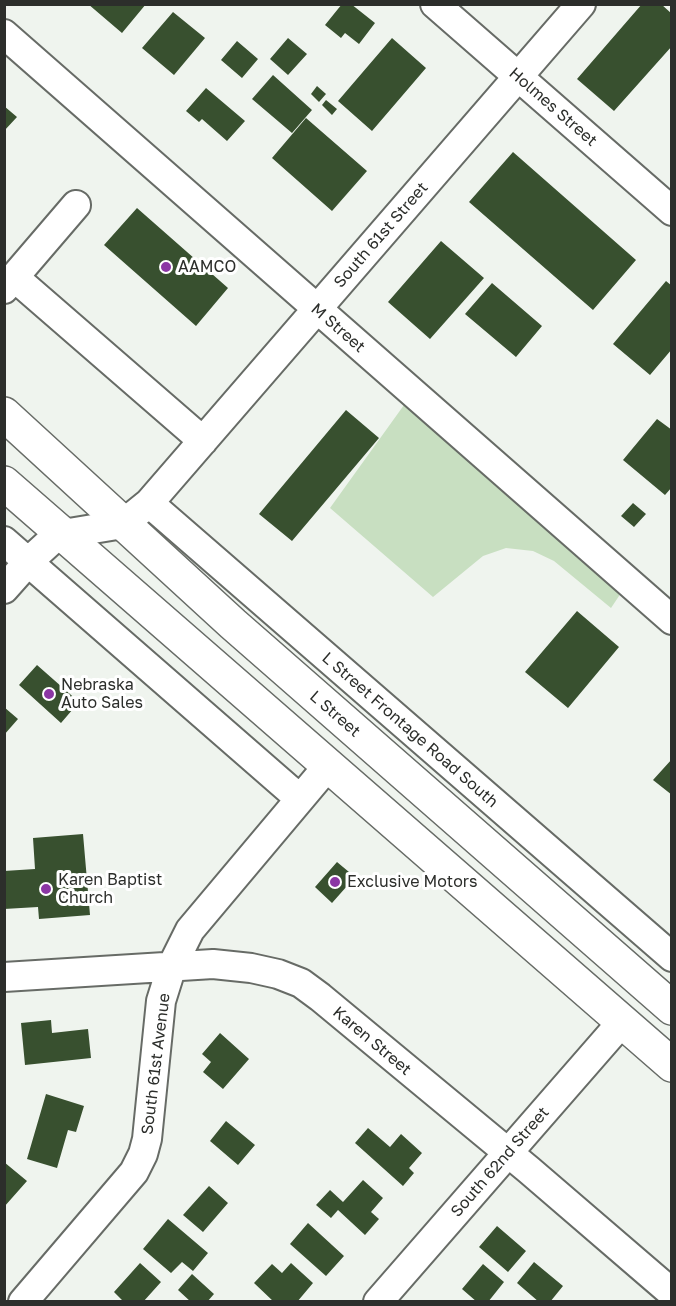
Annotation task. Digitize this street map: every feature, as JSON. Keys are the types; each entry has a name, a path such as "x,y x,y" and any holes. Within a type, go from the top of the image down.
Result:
{"main road":[{"name":"L Street","path":"4,414 250,639 672,1008"},
{"path":"4,483 327,767 672,1065"}],"street":[{"name":"Holmes Street","path":"435,4 672,211"},
{"name":"South 61st Street","path":"63,534 123,524 149,503 581,4"},
{"name":"M Street","path":"4,34 672,620"},
{"path":"76,205 9,283 203,441"},
{"name":"L Street Frontage Road South","path":"149,503 672,957"},
{"path":"4,589 28,562 63,534"},
{"path":"4,541 300,798"},
{"name":"South 61st Avenue","path":"23,1302 134,1172 143,1154 147,1139 161,1001 172,966 190,930 327,767"},
{"name":"Karen Street","path":"4,977 213,964 251,968 278,974 301,983 672,1293"},
{"name":"South 62nd Street","path":"378,1302 622,1022"}],"green space":[{"path":"404,405 621,593 611,608 554,561 533,551 506,548 483,556 433,597 330,508"}],"building":[{"path":"88,4 146,4 122,33"},
{"path":"342,4 351,4 375,23 359,44 345,33 341,38 325,25"},
{"path":"642,4 661,4 672,14 672,46 614,111 577,79"},
{"path":"173,12 205,38 174,75 142,48"},
{"path":"288,38 307,54 288,75 270,59"},
{"path":"392,38 426,68 372,131 338,101"},
{"path":"237,41 258,59 242,78 221,60"},
{"path":"273,75 312,110 292,133 252,99"},
{"path":"317,86 326,94 319,102 311,94"},
{"path":"206,88 245,121 227,141 202,119 199,122 186,111"},
{"path":"326,100 337,109 332,115 322,105"},
{"path":"4,106 17,117 4,131"},
{"path":"306,118 367,171 332,211 272,158"},
{"path":"513,152 636,260 593,310 469,202"},
{"name":"AAMCO","path":"137,208 228,288 196,326 104,245"},
{"path":"441,241 484,278 430,339 388,302"},
{"path":"666,281 672,286 672,349 650,375 613,344"},
{"path":"492,283 542,326 516,357 465,314"},
{"path":"346,410 379,438 292,541 259,514"},
{"path":"657,419 672,430 672,487 665,495 623,460"},
{"path":"633,503 646,514 634,527 621,516"},
{"path":"577,611 619,647 568,708 525,672"},
{"name":"Nebraska Auto Sales","path":"37,665 79,702 61,723 19,685"},
{"path":"4,707 18,719 4,735"},
{"path":"672,759 672,795 653,780"},
{"name":"Karen Baptist Church","path":"83,834 90,915 39,919 38,907 4,909 4,871 35,869 33,838"},
{"name":"Exclusive Motors","path":"337,862 355,877 332,903 315,887"},
{"path":"51,1020 52,1033 88,1029 91,1058 25,1065 21,1023"},
{"path":"220,1033 249,1059 223,1089 203,1072 211,1062 202,1054"},
{"path":"46,1094 84,1106 76,1132 68,1130 57,1168 27,1159"},
{"path":"226,1121 255,1145 238,1165 210,1141"},
{"path":"368,1128 390,1147 401,1134 422,1153 409,1168 414,1173 403,1186 355,1143"},
{"path":"4,1162 27,1181 4,1207"},
{"path":"363,1180 383,1198 371,1212 379,1219 365,1235 338,1210 331,1218 316,1205 330,1190 343,1202"},
{"path":"209,1186 228,1203 203,1232 183,1215"},
{"path":"168,1219 208,1253 193,1271 182,1262 171,1273 143,1249"},
{"path":"308,1223 344,1256 326,1276 290,1244"},
{"path":"497,1226 526,1251 508,1272 479,1247"},
{"path":"534,1262 563,1286 550,1302 539,1302 517,1283"},
{"path":"140,1263 161,1282 143,1302 124,1302 114,1292"},
{"path":"291,1263 313,1283 297,1302 274,1302 254,1283 272,1264 282,1273"},
{"path":"483,1264 504,1282 488,1302 477,1302 462,1289"},
{"path":"192,1274 214,1294 207,1302 191,1302 178,1290"}],"place":[{"name":"AAMCO","path":"166,267"},
{"name":"Nebraska Auto Sales","path":"49,694"},
{"name":"Exclusive Motors","path":"335,882"},
{"name":"Karen Baptist Church","path":"46,889"}]}
